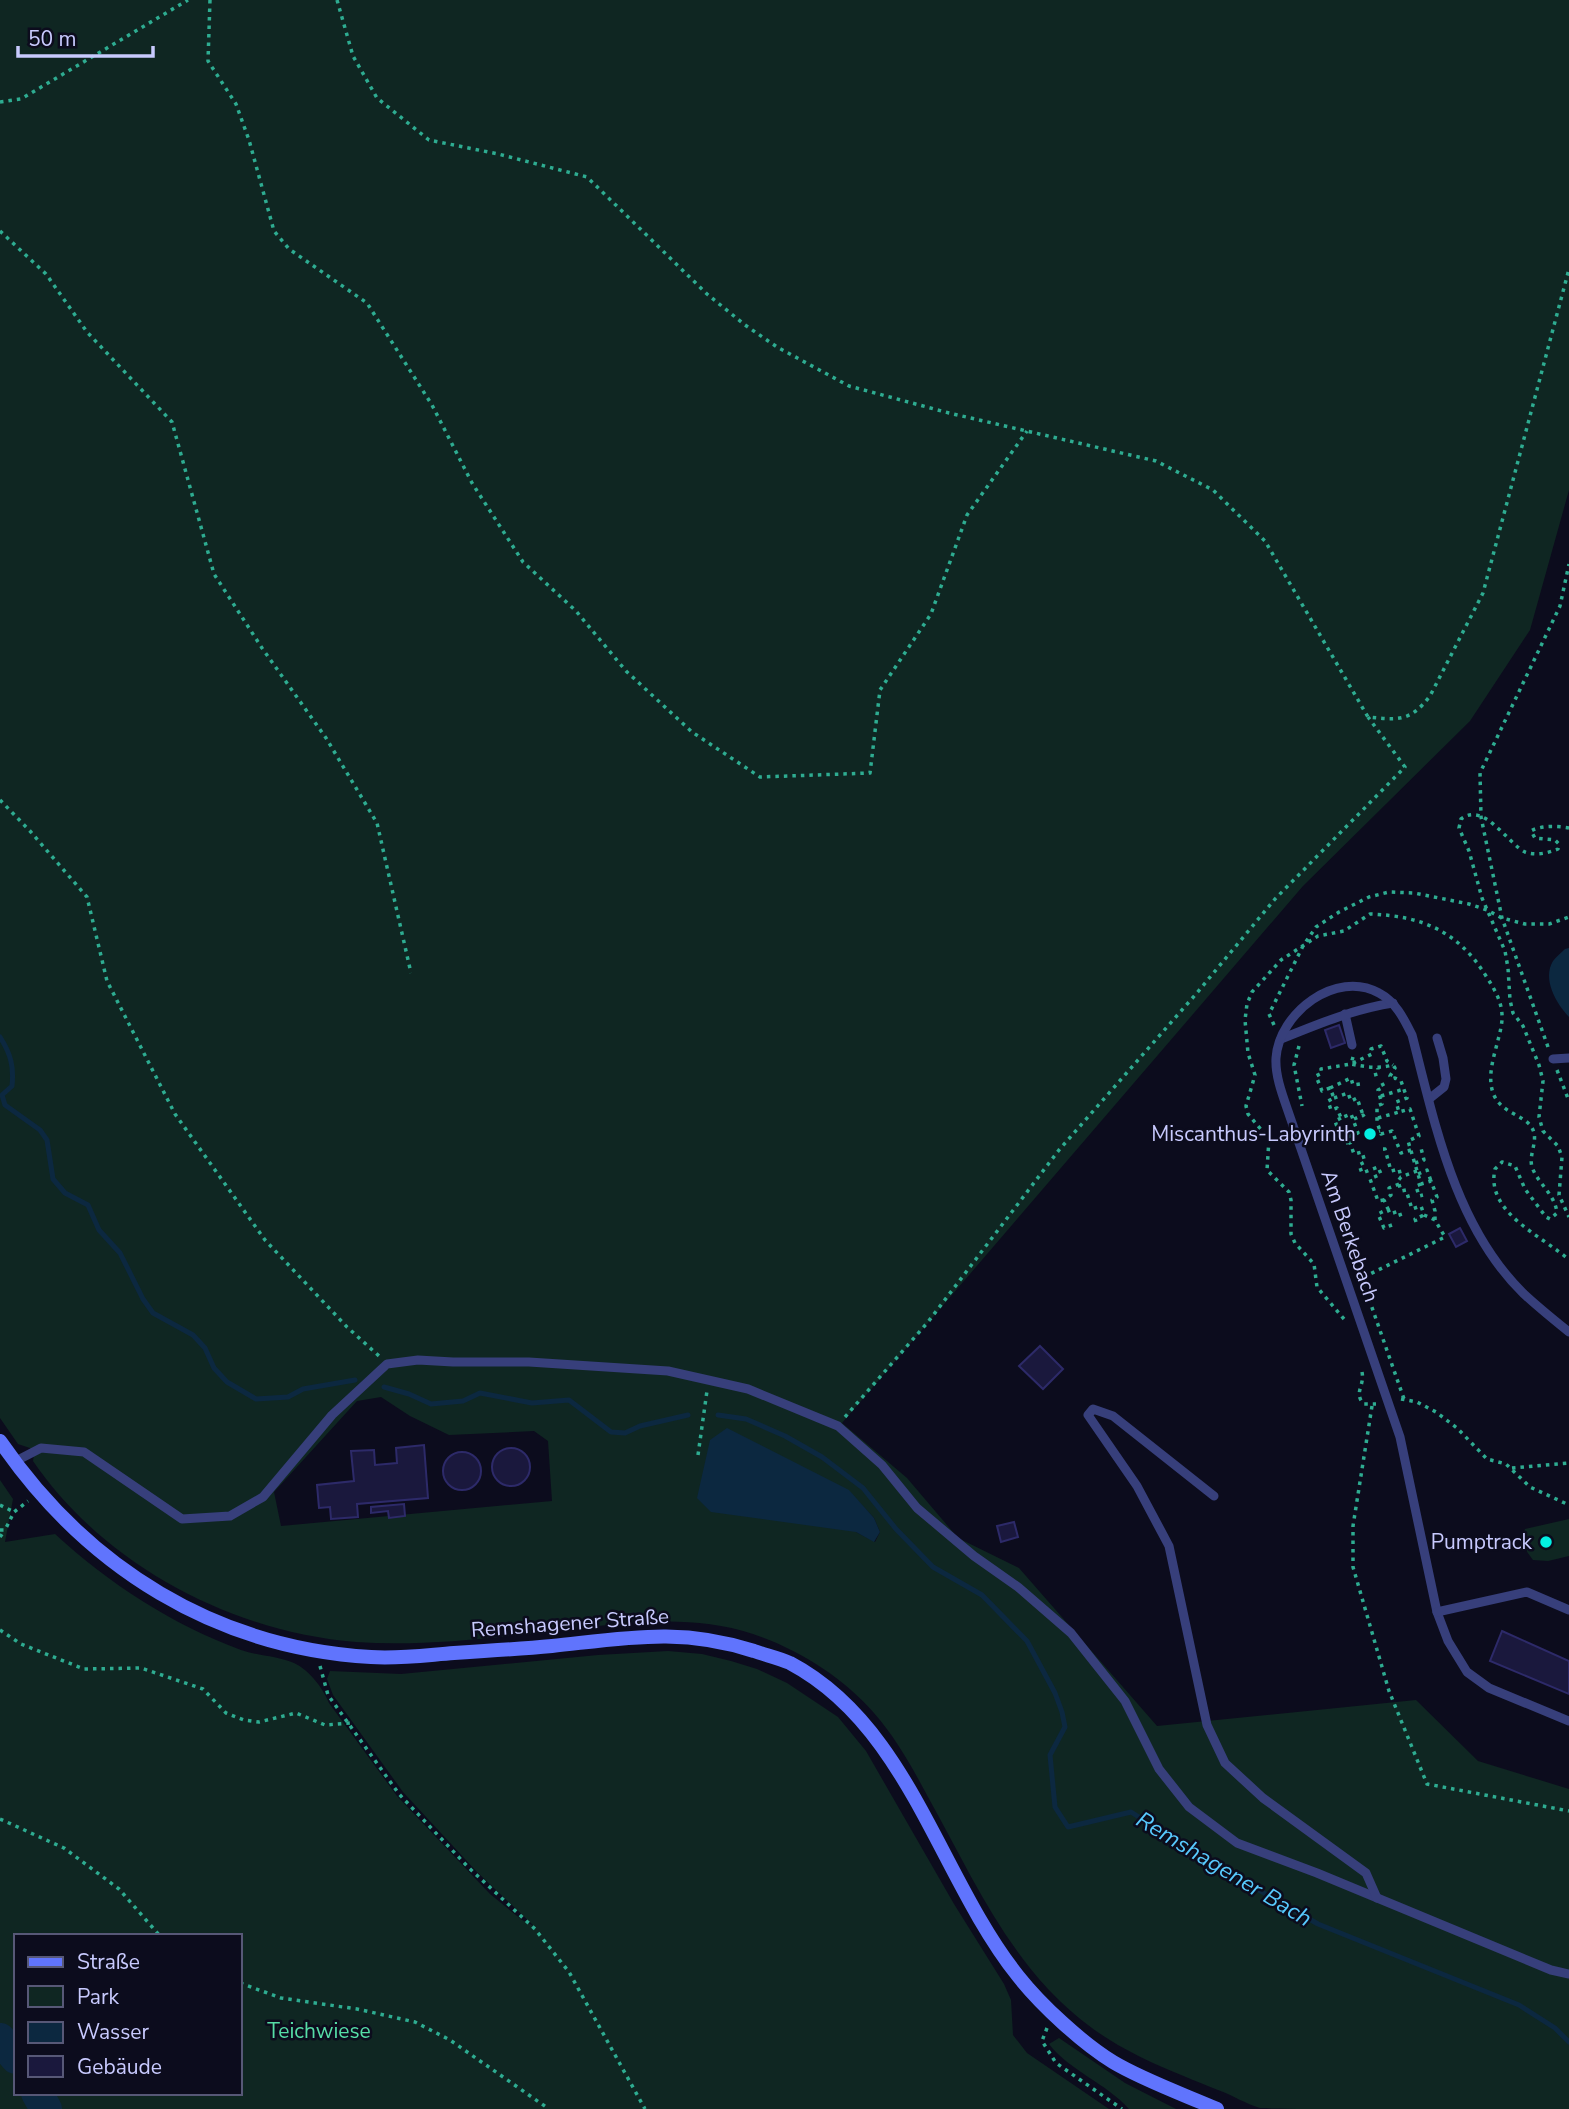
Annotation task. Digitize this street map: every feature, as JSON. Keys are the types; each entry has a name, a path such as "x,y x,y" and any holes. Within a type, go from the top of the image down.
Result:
{"main road":[{"name":"Remshagener Straße","path":"0,1441 38,1493 108,1558 153,1590 208,1619 259,1637 316,1650 372,1657 427,1656 663,1634 701,1637 733,1644 789,1663 833,1693 864,1722 927,1819 982,1924 1019,1976 1052,2013 1113,2062 1217,2109"}],"lane":[{"name":"Am Berkebach","path":"1393,1003 1378,992 1363,988 1338,987 1309,1000 1289,1025 1276,1056 1283,1097 1400,1437 1437,1612 1448,1641 1467,1672 1489,1688 1569,1721"},
{"path":"1281,1039 1345,1014 1393,1003 1404,1017 1412,1035 1450,1171 1463,1203 1492,1254 1523,1293 1569,1332"},
{"path":"1345,1014 1352,1045"},
{"path":"1429,1099 1444,1087 1446,1079 1437,1038"},
{"path":"1553,1059 1569,1058"},
{"path":"14,1462 41,1448 84,1452 182,1519 230,1516 263,1497 332,1415 387,1363 418,1360 528,1362 668,1371 748,1389 838,1426 882,1465 917,1508 974,1556 1018,1587 1071,1633 1125,1701 1159,1769 1189,1807 1237,1843 1465,1936 1569,1975"},
{"path":"1214,1496 1113,1416 1093,1409 1088,1415 1137,1486 1169,1546 1207,1725 1225,1763 1263,1798 1366,1873 1377,1898"},
{"path":"1437,1612 1527,1592 1569,1610"}],"path":[{"path":"0,102 21,99 188,0"},
{"path":"210,0 208,61 236,104 249,140 274,231 289,249 367,303 432,405 472,483 523,562 576,611 626,671 692,733 760,778 870,773 880,690 931,614 967,515 1027,431"},
{"path":"337,0 353,56 377,98 429,140 498,154 587,177 707,294 777,347 849,386 949,413 1156,461 1213,490 1265,541 1368,717 1405,767 1275,899 1059,1150 928,1322 838,1426"},
{"path":"0,231 46,274 87,332 172,422 214,575 326,738 377,823 411,973"},
{"path":"1368,717 1399,720 1418,711 1430,696 1483,593 1569,269"},
{"path":"1569,564 1560,606 1480,773 1481,817 1502,918 1569,1101"},
{"path":"0,800 87,897 107,981 175,1114 265,1240 347,1327 387,1363"},
{"path":"1569,828 1535,828 1531,831 1535,838 1555,840 1559,844 1558,849 1551,852 1533,854 1522,851 1496,826 1481,817 1471,814 1465,816 1461,819 1459,828 1487,910 1505,951 1513,1013 1523,1026 1541,1073 1543,1081 1539,1117 1544,1131 1558,1146 1562,1157 1558,1180 1559,1195 1569,1217"},
{"path":"1281,1039 1269,1014 1303,946 1316,927 1369,897 1389,892 1414,893 1487,910 1502,918 1525,924 1549,924 1569,917"},
{"path":"1345,1323 1317,1287 1314,1264 1291,1234 1292,1200 1289,1192 1267,1170 1269,1139 1248,1114 1246,1106 1255,1075 1248,1053 1245,1020 1252,992 1280,960 1318,936 1344,931 1370,914 1407,918 1440,929 1473,955 1495,990 1501,1005 1502,1019 1492,1070 1492,1084 1496,1098 1533,1130 1535,1137 1531,1166 1553,1198 1556,1213 1550,1219 1546,1217 1525,1189 1515,1166 1508,1162 1502,1162 1494,1169 1494,1186 1499,1199 1513,1218 1569,1260"},
{"path":"1302,1106 1294,1065 1298,1047 1304,1042"},
{"path":"1351,1064 1354,1055 1352,1045"},
{"path":"1360,1089 1360,1084 1353,1085 1351,1078 1322,1091 1316,1076 1322,1073 1321,1069 1351,1064 1372,1054 1371,1049 1381,1046 1387,1061 1395,1068 1390,1076 1401,1081 1407,1098 1396,1102 1399,1112"},
{"path":"1351,1064 1378,1068 1393,1065"},
{"path":"1374,1075 1378,1074 1378,1068"},
{"path":"1380,1131 1377,1106 1382,1104 1378,1090 1384,1087 1382,1083"},
{"path":"1330,1088 1334,1098"},
{"path":"1381,1096 1404,1089"},
{"path":"1341,1118 1338,1108 1331,1110 1328,1101 1348,1094 1351,1101 1357,1098 1364,1117 1354,1119"},
{"path":"1378,1118 1410,1109 1419,1136 1408,1141 1421,1184"},
{"path":"1350,1142 1343,1144 1335,1121 1351,1114 1358,1133 1348,1137 1350,1142 1354,1154 1362,1152 1365,1162 1359,1166 1362,1173 1389,1164"},
{"path":"1366,1130 1368,1135 1392,1131 1401,1153 1411,1150"},
{"path":"1415,1163 1424,1160 1421,1148"},
{"path":"1383,1149 1391,1171 1399,1169 1401,1191 1406,1190 1412,1209 1421,1206 1424,1215 1435,1220"},
{"path":"1378,1167 1381,1174 1370,1179 1378,1201 1391,1195 1388,1188 1399,1184"},
{"path":"1362,1278 1445,1237 1435,1220 1432,1200 1437,1198 1427,1170 1401,1177"},
{"path":"1423,1195 1419,1196 1416,1186 1431,1181"},
{"path":"1384,1200 1390,1214 1399,1211 1401,1217"},
{"path":"1388,1209 1378,1214 1384,1228 1392,1225"},
{"path":"1416,1222 1415,1219 1424,1215"},
{"path":"1352,1250 1405,1399"},
{"path":"1359,1363 1363,1378 1358,1393 1364,1404 1372,1406 1405,1399 1417,1402 1457,1428 1487,1459 1512,1468 1530,1487 1569,1505"},
{"path":"698,1455 709,1379"},
{"path":"1372,1406 1353,1526 1353,1567 1389,1691 1427,1784 1569,1811"},
{"path":"1512,1468 1569,1463"},
{"path":"0,1538 14,1512 38,1493"},
{"path":"0,1505 14,1512"},
{"path":"0,1630 21,1644 84,1670 141,1668 203,1689 226,1713 244,1720 259,1721 296,1713 326,1725 350,1723"},
{"path":"316,1650 328,1695 399,1794 469,1868 535,1929 569,1972 645,2109"},
{"path":"0,1819 64,1848 119,1889 158,1934"},
{"path":"242,1984 281,1998 357,2008 415,2022 450,2040 549,2109"},
{"path":"1052,2013 1042,2041 1056,2063 1122,2109"}],"green space":[{"path":"0,0 1569,0 1569,490 1530,630 1470,721 1303,886 842,1423 907,1478 958,1538 1019,1568 1157,1726 1416,1700 1478,1761 1569,1789 1569,2109 1260,2108 1148,2061 1087,2024 1048,1989 1029,1967 997,1921 916,1775 889,1732 862,1700 834,1676 803,1656 753,1634 697,1623 641,1622 420,1643 356,1642 309,1636 263,1624 217,1607 174,1586 133,1561 95,1531 62,1498 33,1461 34,1454 30,1448 18,1444 0,1418","holes":["381,1397 410,1416 449,1435 534,1431 548,1441 552,1501 281,1526 274,1492 357,1401","848,1490 874,1518 880,1532 875,1542 856,1532"]},
{"name":"Teichwiese","path":"0,1480 13,1499 5,1542 55,1534 119,1586 166,1615 241,1650 288,1661 305,1670 323,1691 397,1796 490,1894 522,1920 534,1926 477,1872 403,1792 333,1695 327,1679 330,1671 401,1674 668,1651 702,1654 731,1661 787,1683 838,1717 866,1751 954,1904 1004,1984 1011,2000 1013,2035 1027,2053 1109,2109 0,2109"},
{"name":"Pumptrack","path":"1569,1519 1569,1556 1548,1561 1533,1560 1523,1542 1525,1529"},
{"path":"1059,2038 1125,2083 1176,2109 1129,2109 1110,2092 1077,2070 1049,2044"}],"water":[{"path":"1569,948 1569,1017 1555,998 1549,975 1553,961"},
{"path":"727,1428 849,1490 874,1518 880,1532 874,1542 856,1532 711,1512 697,1498 710,1440"}],"building":[{"path":"1339,1025 1345,1043 1331,1048 1325,1030"},
{"path":"1460,1228 1467,1241 1456,1247 1449,1234"},
{"path":"1040,1346 1063,1369 1043,1389 1019,1366"},
{"path":"424,1445 428,1498 357,1504 358,1517 331,1519 330,1507 319,1508 317,1485 354,1481 351,1451 374,1450 375,1465 397,1463 396,1448"},
{"path":"511,1448 525,1453 530,1467 525,1481 511,1486 497,1481 492,1467 497,1453"},
{"path":"462,1452 476,1457 481,1471 476,1485 462,1490 448,1485 443,1471 448,1457"},
{"path":"404,1504 405,1516 389,1518 388,1511 371,1513 371,1507"},
{"path":"1014,1522 1018,1537 1001,1542 997,1526"},
{"path":"1502,1631 1569,1661 1569,1694 1490,1661"}],"waterway":[{"name":"Remshagener Bach","path":"0,1037 7,1049 13,1073 12,1086 2,1095 5,1105 40,1130 47,1140 53,1179 65,1193 88,1205 99,1230 120,1253 153,1313 193,1335 205,1348 214,1368 227,1382 256,1399 288,1397 303,1389 355,1380"},
{"name":"Remshagener Bach","path":"384,1387 431,1404 463,1401 480,1393 532,1403 569,1400 611,1432 625,1433 640,1426 688,1415"},
{"name":"Remshagener Bach","path":"718,1415 746,1419 785,1436 822,1457 863,1488 896,1529 933,1567 982,1595 1027,1641 1055,1693 1062,1712 1065,1727 1050,1755 1055,1807 1068,1827 1131,1812 1205,1859 1318,1924 1519,2005 1555,2028 1569,2042"},
{"path":"0,2039 14,2056"},
{"path":"38,2095 46,2109"}],"place":[{"name":"Miscanthus-Labyrinth","path":"1370,1134"},
{"name":"Pumptrack","path":"1546,1542"}]}
